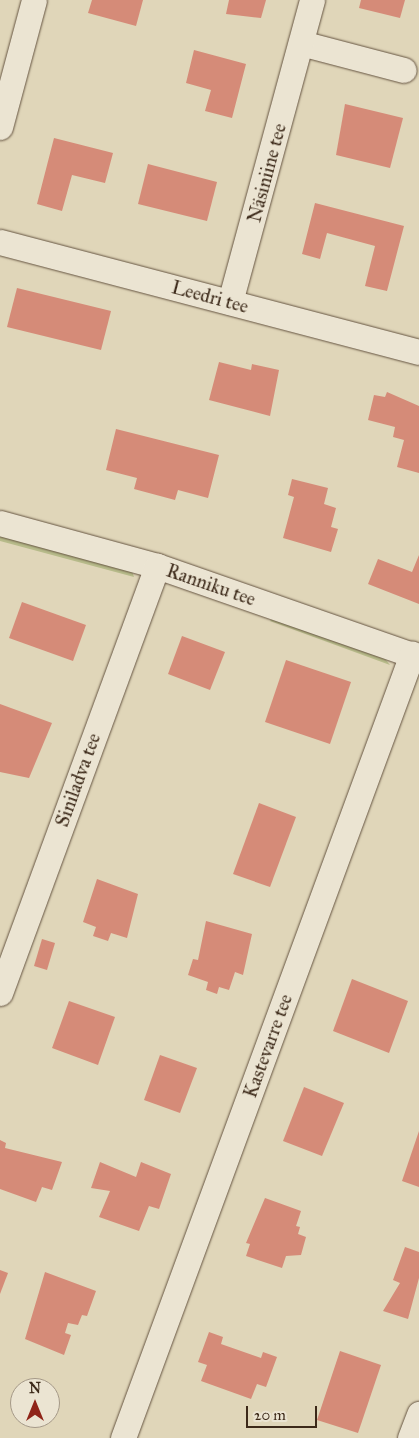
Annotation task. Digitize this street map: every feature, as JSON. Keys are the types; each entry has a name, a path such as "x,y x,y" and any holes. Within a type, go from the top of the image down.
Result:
{"street":[{"path":"0,128 34,0"},
{"name":"Näsiniine tee","path":"230,302 312,0"},
{"path":"301,43 404,70"},
{"name":"Leedri tee","path":"0,242 419,352"},
{"name":"Ranniku tee","path":"0,523 157,566 416,656"},
{"name":"Siniladva tee","path":"0,994 157,566"},
{"name":"Kastevarre tee","path":"123,1438 416,656"},
{"path":"410,1438 419,1414"}],"green space":[{"path":"0,535 132,571 134,577 0,541"},
{"path":"275,616 382,655 390,665 270,621"}],"building":[{"path":"92,0 143,0 136,26 88,13"},
{"path":"229,0 266,0 261,18 226,14"},
{"path":"361,0 405,0 400,18 359,8"},
{"path":"194,50 246,64 232,118 205,111 211,90 186,83"},
{"path":"345,104 403,118 390,168 336,155"},
{"path":"54,138 113,153 105,183 72,175 62,211 37,204"},
{"path":"148,164 217,182 207,221 138,204"},
{"path":"315,203 404,226 387,291 365,286 375,246 327,233 320,259 302,254"},
{"path":"17,288 111,311 101,350 7,327"},
{"path":"219,362 251,370 252,364 279,370 270,416 209,400"},
{"path":"387,392 419,406 419,473 397,467 404,440 393,437 395,427 368,420 374,395 385,397"},
{"path":"116,429 219,455 208,498 178,490 175,500 134,489 137,478 106,470"},
{"path":"292,479 328,488 324,504 336,508 331,527 338,529 331,552 283,538 294,497 288,495"},
{"path":"419,555 419,604 368,584 378,559 412,572"},
{"path":"22,602 86,625 73,661 9,638"},
{"path":"182,636 225,652 210,690 168,674"},
{"path":"286,660 351,682 330,744 265,722"},
{"path":"0,704 52,723 29,778 0,772"},
{"path":"259,803 296,817 270,887 233,874"},
{"path":"97,879 138,894 127,938 111,933 108,941 93,936 96,927 83,922"},
{"path":"206,921 252,934 243,975 235,972 229,990 219,987 217,994 206,990 208,982 188,975 193,959 198,960"},
{"path":"42,939 55,943 47,970 34,966"},
{"path":"352,979 408,1001 389,1053 333,1031"},
{"path":"69,1001 115,1017 98,1065 52,1048"},
{"path":"160,1055 197,1068 180,1113 144,1100"},
{"path":"304,1087 344,1103 322,1156 283,1141"},
{"path":"419,1131 419,1187 402,1181"},
{"path":"0,1140 6,1143 5,1148 62,1162 52,1190 42,1187 36,1202 0,1189"},
{"path":"100,1162 136,1177 141,1162 171,1174 159,1209 149,1206 139,1231 99,1217 110,1191 91,1188"},
{"path":"265,1198 301,1211 296,1226 300,1227 298,1234 306,1237 301,1255 286,1256 282,1268 246,1256 250,1244 246,1243"},
{"path":"405,1247 419,1252 419,1278 408,1319 383,1311 400,1283 393,1280"},
{"path":"0,1270 8,1273 0,1294"},
{"path":"45,1272 96,1291 87,1316 82,1315 78,1325 68,1323 65,1333 71,1335 64,1355 25,1339"},
{"path":"209,1332 223,1337 221,1344 261,1358 263,1352 277,1357 266,1387 257,1384 251,1399 201,1381 207,1365 198,1362"},
{"path":"340,1351 381,1365 358,1433 317,1420"}]}
